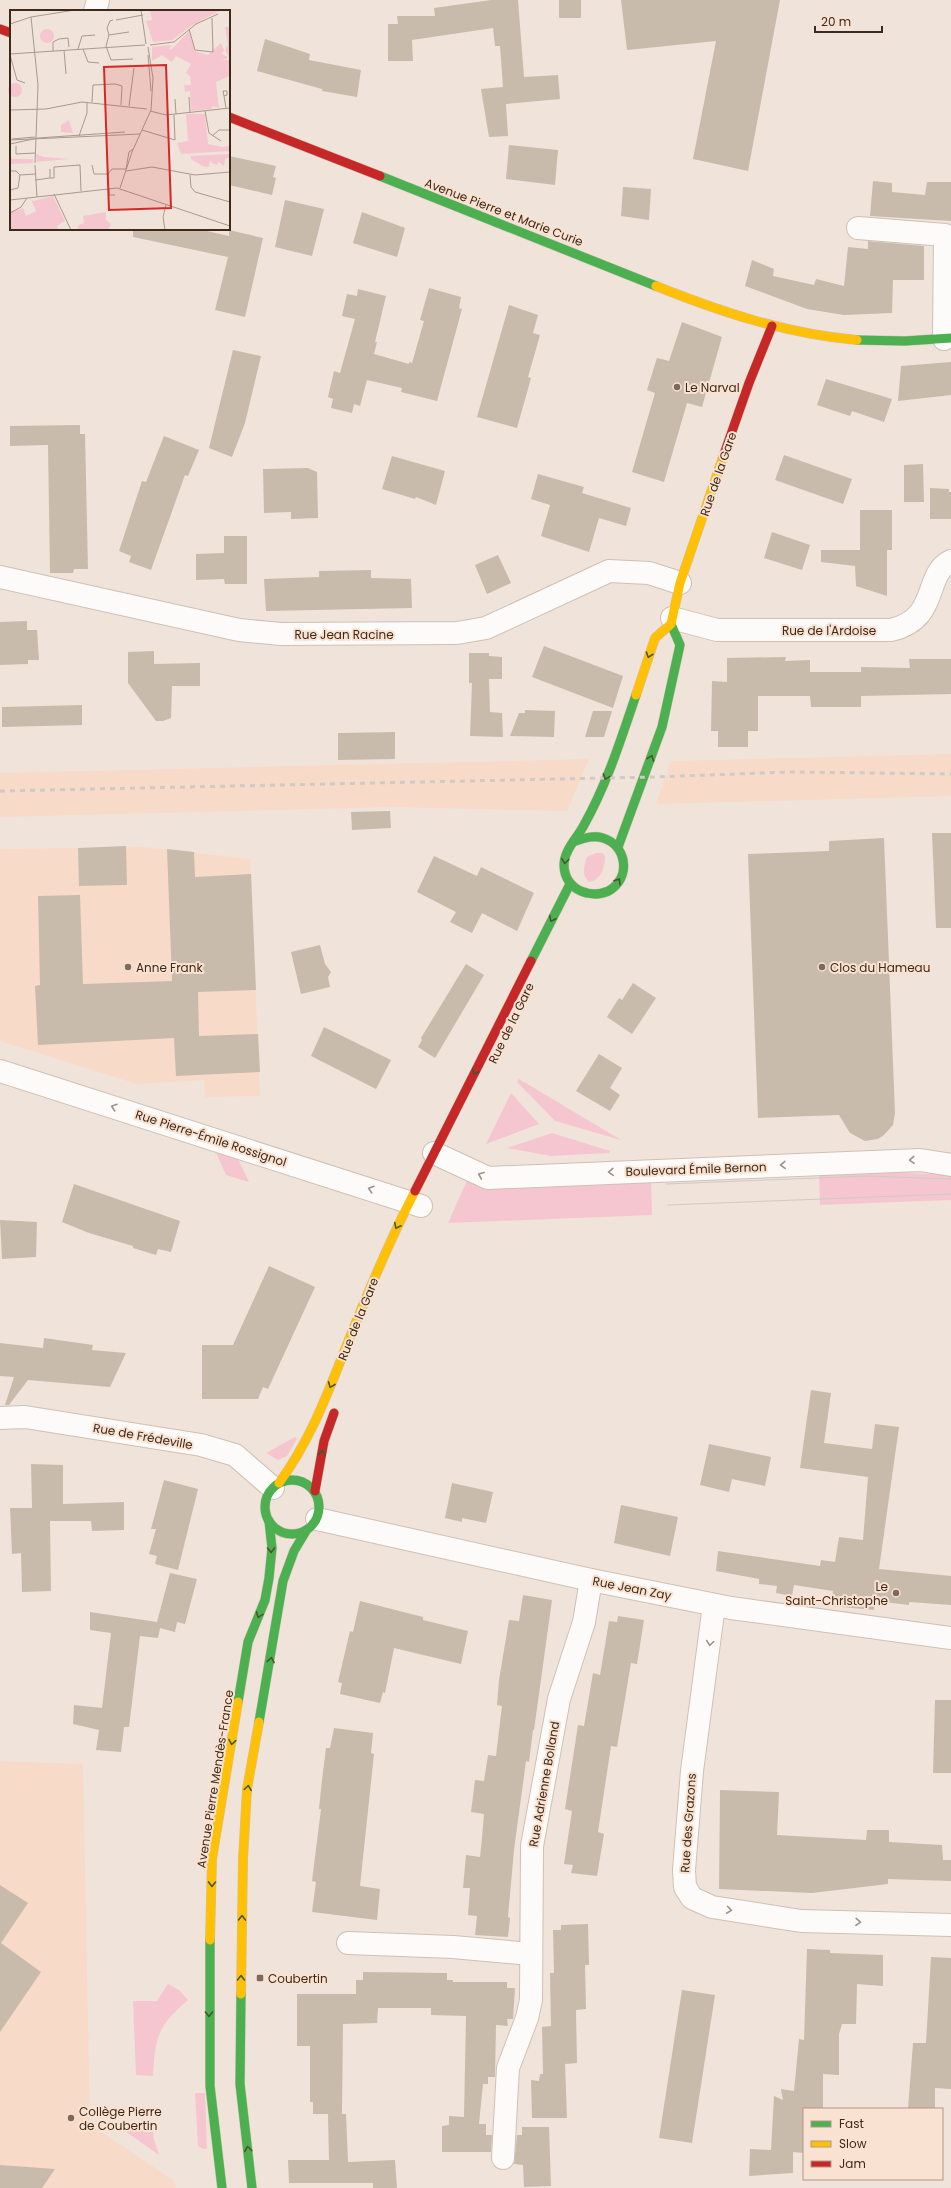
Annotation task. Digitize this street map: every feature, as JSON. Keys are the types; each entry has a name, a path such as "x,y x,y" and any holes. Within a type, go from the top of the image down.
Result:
{"street":[{"path":"95,10 98,0"},
{"path":"0,29 10,33"},
{"name":"Avenue Pierre et Marie Curie","path":"230,117 568,249 715,309 772,326 829,338 856,340 948,338"},
{"path":"858,228 944,235 948,338"},
{"name":"Rue de la Gare","path":"671,621 680,583 749,384 772,326"},
{"name":"Rue de l'Ardoise","path":"671,621 717,630 891,630 905,625 922,611 928,602 936,575 943,565 951,561"},
{"name":"Rue Jean Racine","path":"0,577 239,630 281,634 457,633 486,628 609,571 649,573 680,583"},
{"path":"576,841 606,778 655,638 671,621 680,645 662,727 618,848"},
{"path":"584,836 603,837 612,841 618,848 624,864 619,882 613,888 605,893 584,897 570,884 565,875 565,856 569,848 576,841 584,836"},
{"name":"Rue de la Gare","path":"276,1485 296,1460 314,1426 387,1246 418,1206 570,884"},
{"name":"Rue de la Gare","path":"508,1029 563,916 567,912"},
{"name":"Rue Pierre-Émile Rossignol","path":"0,1071 418,1206"},
{"name":"Boulevard Émile Bernon","path":"442,1157 488,1178 920,1160 951,1165"},
{"path":"252,2188 240,2084 243,1859 247,1789 273,1648 283,1581 294,1551 311,1525 320,1505 315,1491 324,1441 338,1403"},
{"name":"Rue de Frédeville","path":"0,1418 25,1417 201,1445 235,1455 276,1485"},
{"path":"311,1525 298,1534 286,1533 274,1528 268,1521 265,1504 267,1495 276,1485 295,1480 309,1486 315,1491"},
{"name":"Avenue Pierre Mendès-France","path":"222,2188 210,2086 209,1998 212,1858 248,1642 264,1600 269,1578 272,1548 268,1521"},
{"name":"Rue Jean Zay","path":"311,1525 714,1605 951,1638"},
{"name":"Rue Adrienne Bolland","path":"503,2158 508,2068 527,2018 531,2000 532,1846 559,1699 584,1622 591,1580"},
{"name":"Rue des Grazons","path":"714,1605 692,1771 687,1825 684,1870 686,1887 692,1898 712,1907 801,1921 951,1924"},
{"path":"348,1944 453,1947 531,1954"}],"shaded area":[{"path":"951,754 951,796 656,804 671,761"},
{"path":"589,759 567,811 390,807 0,817 0,773"},
{"name":"Anne Frank","path":"143,847 250,859 260,1096 205,1097 204,1080 137,1084 0,1041 0,849"},
{"path":"596,853 602,853 605,856 604,864 602,872 597,879 589,882 584,873 585,864 587,857"},
{"path":"519,1079 621,1140 555,1121 517,1082"},
{"path":"511,1093 539,1124 486,1144"},
{"path":"552,1133 610,1151 609,1153 551,1156 507,1148"},
{"path":"214,1148 236,1155 249,1182 226,1175"},
{"path":"873,1171 951,1175 951,1200 820,1205 819,1173"},
{"path":"469,1176 651,1177 652,1215 448,1223"},
{"path":"295,1437 297,1439 287,1456 278,1460 266,1453"},
{"path":"0,1761 83,1764 90,2124 174,2181 176,2188 0,2188"},
{"path":"168,1984 179,1990 188,2000 170,2017 160,2033 155,2051 153,2076 136,2075 133,2001 157,2001"},
{"path":"195,2093 205,2093 207,2149 203,2149 198,2146"},
{"path":"119,2127 153,2129 154,2140 159,2155"}],"building":[{"path":"491,0 518,0 524,77 558,75 560,99 506,104 508,136 489,137 481,89 503,87 500,46 495,46 493,28 412,40 413,61 388,61 388,24 398,24 397,16 435,16 434,8"},
{"path":"559,0 581,0 581,18 559,18"},
{"path":"621,0 780,0 748,171 693,159 716,41 627,50"},
{"path":"265,39 310,54 309,60 361,70 357,97 322,91 322,89 257,71"},
{"path":"509,145 558,150 555,185 506,179"},
{"path":"230,156 276,166 273,177 276,178 272,195 230,185"},
{"path":"873,181 892,183 892,192 925,195 927,182 951,182 951,221 870,216"},
{"path":"623,187 651,189 649,220 621,216"},
{"path":"285,200 324,209 312,256 275,247"},
{"path":"362,212 405,228 397,257 353,243"},
{"path":"133,230 202,230 229,236 229,230 263,238 245,317 215,310 228,257 133,237"},
{"path":"868,241 924,246 924,280 893,280 892,313 844,315 807,309 745,286 752,260 774,269 773,276 814,285 816,279 844,286 848,247 868,249"},
{"path":"429,288 461,297 459,308 462,309 437,401 401,392 402,388 367,380 360,406 354,404 352,413 331,408 333,399 328,397 334,371 340,373 355,319 342,316 347,294 357,296 358,289 386,296 375,342 377,342 374,354 409,364 409,362 412,363 424,321 420,320"},
{"path":"509,305 538,315 533,333 540,335 528,377 531,378 517,428 477,417"},
{"path":"682,322 722,337 702,407 687,403 664,482 632,472 655,393 647,390 657,358 669,361"},
{"path":"233,350 261,356 245,423 232,457 209,448"},
{"path":"951,362 951,395 898,401 901,366"},
{"path":"826,379 892,399 884,422 852,411 850,416 817,405"},
{"path":"80,425 80,434 85,434 88,569 74,569 73,573 50,573 48,445 10,446 10,426"},
{"path":"164,436 199,450 188,476 185,475 151,570 129,562 131,556 119,551 142,481 146,482"},
{"path":"784,455 852,479 843,504 775,480"},
{"path":"392,456 445,471 436,505 416,497 415,499 382,489"},
{"path":"923,464 924,502 904,502 904,465"},
{"path":"308,468 317,472 318,518 291,519 291,512 264,513 263,469"},
{"path":"538,474 584,487 582,493 631,508 626,526 599,518 589,552 541,536 550,505 531,499"},
{"path":"930,488 949,489 949,492 951,492 951,519 930,519"},
{"path":"860,510 892,510 892,550 887,550 887,596 856,586 855,566 821,562 821,550 860,550"},
{"path":"772,532 810,545 802,570 764,558"},
{"path":"224,536 247,536 247,584 225,584 224,579 196,580 196,554 224,553"},
{"path":"498,555 511,583 487,594 475,565"},
{"path":"371,570 371,578 411,579 412,608 266,611 264,579 319,577 319,571"},
{"path":"27,621 27,630 37,630 39,660 28,660 28,664 0,665 0,622"},
{"path":"544,646 623,676 613,708 532,677"},
{"path":"154,651 154,664 200,663 200,686 172,686 171,718 163,721 156,721 128,683 128,652"},
{"path":"469,653 489,653 489,656 502,657 502,679 489,679 490,712 502,713 503,737 470,736 472,683 469,683"},
{"path":"786,657 785,661 810,660 810,672 861,672 861,667 910,668 909,659 951,659 951,694 861,696 861,707 811,707 810,696 758,696 758,731 748,731 748,747 718,747 718,731 711,731 712,681 727,682 727,658"},
{"path":"82,705 82,725 2,727 2,707"},
{"path":"525,710 555,711 554,737 510,736 519,713 525,713"},
{"path":"593,711 612,711 604,737 585,737"},
{"path":"395,732 395,759 338,760 338,733"},
{"path":"390,811 391,828 352,830 351,812"},
{"path":"932,833 951,833 951,928 936,928"},
{"name":"Clos du Hameau","path":"884,838 895,1113 893,1125 878,1139 865,1141 850,1133 839,1115 758,1118 748,854 829,851 829,841"},
{"path":"126,846 127,885 79,886 78,848"},
{"path":"167,849 194,852 195,877 251,874 256,990 198,992 199,1036 258,1034 260,1072 176,1076 174,1038 38,1045 35,986 40,985 38,896 80,895 83,984 172,981"},
{"path":"434,856 477,876 481,867 534,893 517,931 482,913 472,933 450,922 456,912 417,892"},
{"path":"320,945 325,964 331,972 328,977 330,987 301,994 291,952"},
{"path":"466,964 484,975 435,1058 418,1047 422,1040 421,1038"},
{"path":"633,983 656,998 632,1034 607,1017 619,998 622,1000"},
{"path":"324,1027 391,1060 376,1089 311,1056"},
{"path":"599,1054 622,1068 610,1088 620,1095 610,1111 576,1091"},
{"path":"74,1184 180,1221 171,1252 158,1249 156,1255 133,1248 133,1246 89,1233 62,1222"},
{"path":"0,1220 37,1222 36,1257 2,1259"},
{"path":"269,1266 315,1287 268,1389 263,1387 258,1399 202,1399 202,1345 233,1345"},
{"path":"44,1338 93,1345 92,1350 126,1353 110,1387 28,1380 9,1405 5,1405 14,1377 0,1376 0,1343 43,1348"},
{"path":"811,1390 831,1393 824,1443 872,1449 875,1424 899,1427 879,1569 951,1576 951,1605 909,1602 909,1605 875,1601 874,1610 831,1606 833,1591 794,1585 792,1596 776,1593 777,1586 759,1584 759,1579 716,1571 718,1551 820,1566 821,1560 835,1562 839,1537 863,1540 868,1477 800,1468"},
{"path":"709,1444 771,1457 765,1486 732,1479 729,1492 700,1485"},
{"path":"31,1464 63,1465 63,1504 124,1502 124,1530 92,1531 91,1521 50,1521 51,1591 22,1592 21,1553 12,1554 10,1508 32,1508"},
{"path":"164,1480 198,1489 178,1570 155,1564 157,1556 149,1554 156,1529 151,1529"},
{"path":"452,1483 493,1492 486,1523 462,1518 462,1522 445,1518"},
{"path":"621,1505 678,1517 670,1556 614,1543"},
{"path":"170,1573 197,1579 185,1624 177,1622 175,1632 160,1628 158,1638 140,1636 129,1727 124,1727 121,1752 96,1750 99,1730 73,1724 74,1705 102,1708 111,1633 90,1630 90,1612 157,1622"},
{"path":"523,1595 552,1600 534,1730 529,1762 526,1761 514,1850 508,1917 510,1918 508,1937 475,1935 477,1916 468,1915 470,1888 463,1888 466,1855 480,1857 484,1814 471,1812 475,1780 484,1781 488,1755 496,1756 502,1706 497,1705 499,1680 509,1620 519,1621"},
{"path":"360,1601 423,1617 423,1620 468,1631 461,1664 394,1648 385,1693 383,1692 380,1703 340,1694 342,1683 338,1682 350,1631 353,1632"},
{"path":"618,1616 644,1620 637,1664 631,1663 617,1747 611,1746 598,1832 604,1834 597,1876 571,1873 573,1865 564,1864 572,1811 565,1809 578,1725 584,1726 593,1673 600,1675 609,1621 617,1622"},
{"path":"935,1700 951,1700 951,1773 933,1773"},
{"path":"334,1728 373,1733 371,1753 374,1754 360,1886 380,1889 377,1920 312,1912 316,1882 312,1881 321,1809 319,1809 322,1780 326,1748 330,1748"},
{"path":"720,1790 779,1792 777,1835 866,1840 867,1830 889,1830 889,1842 942,1845 943,1860 951,1860 951,1881 888,1879 888,1884 812,1893 719,1889"},
{"path":"0,1885 28,1903 1,1943 41,1972 0,2032"},
{"path":"588,1924 589,1965 585,1965 586,2009 576,2010 577,2063 565,2064 567,2118 532,2118 531,2080 539,2081 540,2074 543,2074 542,2027 551,2026 550,1973 554,1973 553,1930 561,1930 561,1925"},
{"path":"807,1949 830,1950 830,1953 883,1955 883,1986 857,1984 856,2024 842,2024 839,2034 839,2075 823,2074 823,2108 803,2108 803,2153 793,2152 793,2173 749,2176 750,2149 771,2150 774,2096 783,2100 781,2089 794,2091 799,2039 804,2040"},
{"path":"931,1957 951,1958 951,2089 935,2088 935,2108 908,2108 913,2043 926,2043"},
{"path":"363,1972 447,1973 447,1980 453,1980 453,1982 507,1982 507,1988 515,1988 513,2019 507,2019 508,2026 496,2025 495,2077 488,2077 488,2084 483,2084 479,2124 486,2124 486,2135 492,2135 491,2152 442,2152 442,2126 449,2125 449,2116 464,2117 466,2016 431,2015 431,2008 378,2008 377,2023 343,2024 342,2114 346,2114 348,2162 395,2160 397,2188 373,2188 373,2183 289,2183 288,2160 329,2160 328,2114 313,2114 313,2102 310,2102 310,2046 297,2046 297,1994 356,1994 356,1980 363,1980"},
{"path":"682,1990 715,1995 692,2143 659,2138"},
{"path":"522,2127 549,2127 551,2186 524,2187 523,2165 514,2164 517,2135 522,2135"},
{"path":"0,2165 55,2169 42,2188 0,2188"}],"tram line":[{"path":"666,1184 867,1176 951,1179"},
{"path":"668,1205 951,1194"}],"railway":[{"path":"0,791 654,777 790,772 951,774"}],"traffic: fast":[{"path":"380,176 656,286"},
{"path":"857,340 905,341 951,338"},
{"path":"618,847 662,727 680,645 671,624"},
{"path":"576,841 589,837 603,838 610,842 621,853 624,867 619,882 613,888 607,892 597,894 582,892 570,883 564,870 564,865 566,854 584,825 600,794 636,695"},
{"path":"531,961 570,884"},
{"path":"287,1480 297,1480 307,1484 315,1492 319,1502 319,1507 319,1512 315,1522 307,1530 297,1534 287,1534 277,1530 269,1522 265,1512 265,1502 269,1492 277,1484 287,1480"},
{"path":"238,1702 248,1642 265,1600 269,1578 272,1548 269,1521"},
{"path":"259,1722 283,1581 294,1551 306,1531"},
{"path":"210,1940 210,2086 222,2188"},
{"path":"241,1994 240,2084 252,2188"}],"traffic: slow":[{"path":"656,286 705,305 780,327 805,333 857,340"},
{"path":"636,695 655,638 671,624 680,583 723,457"},
{"path":"279,1483 300,1451 317,1417 362,1307 396,1229 415,1191"},
{"path":"210,1940 212,1859 238,1702"},
{"path":"241,1994 243,1859 247,1789 259,1722"}],"traffic: jam":[{"path":"0,29 10,33"},
{"path":"230,117 380,176"},
{"path":"723,457 749,383 772,326"},
{"path":"415,1191 531,961"},
{"path":"315,1491 324,1441 334,1413"}],"place":[{"name":"Le Narval","path":"677,387"},
{"name":"Anne Frank","path":"128,967"},
{"name":"Clos du Hameau","path":"822,967"},
{"name":"Le Saint-Christophe","path":"896,1593"},
{"name":"Coubertin","path":"260,1978"},
{"name":"Collège Pierre de Coubertin","path":"71,2118"}]}
